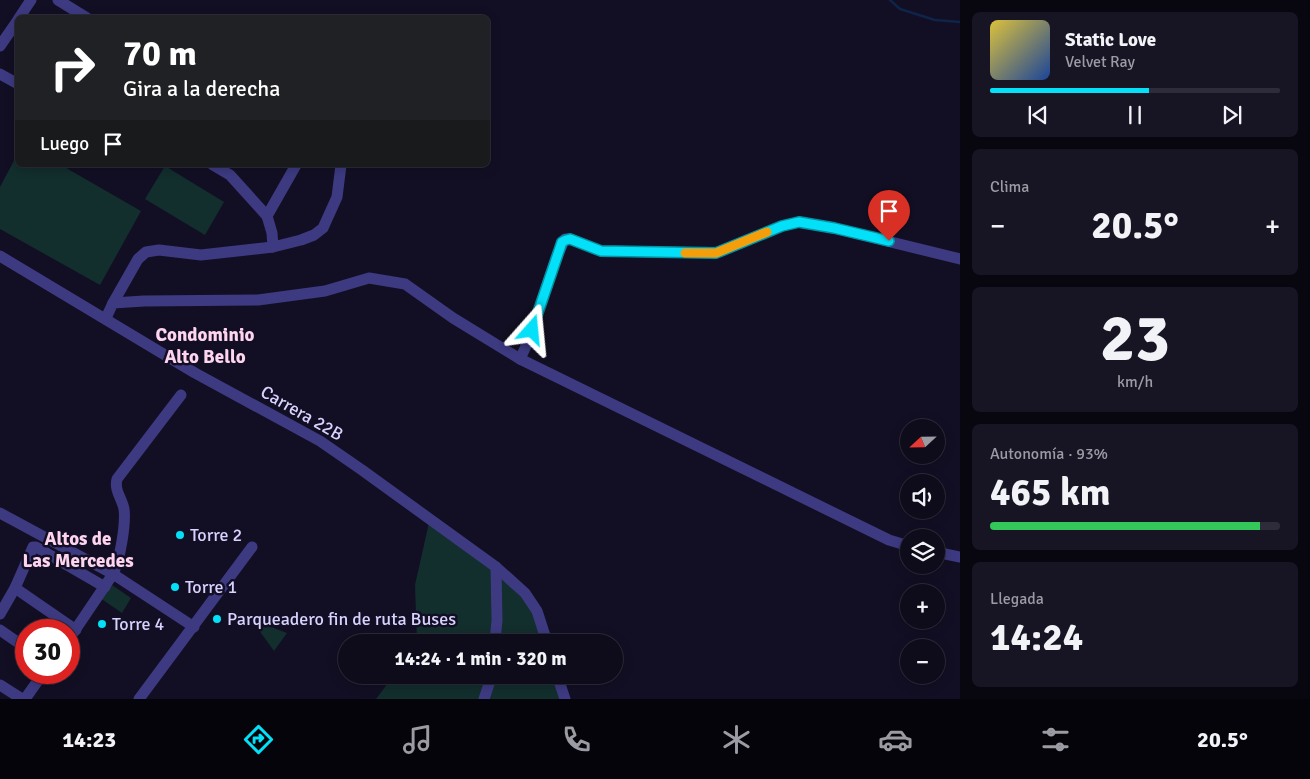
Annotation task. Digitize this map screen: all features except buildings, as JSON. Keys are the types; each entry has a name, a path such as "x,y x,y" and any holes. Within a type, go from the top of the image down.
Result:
{"street":[{"path":"21,15 31,0"},
{"path":"58,0 80,15"},
{"path":"0,46 15,24"},
{"path":"0,74 15,82"},
{"path":"267,216 295,167"},
{"path":"106,318 138,259 146,252 159,250 201,255 273,247 314,235 323,228 337,197 341,167"},
{"path":"232,170 267,216 272,233 273,247"},
{"path":"520,359 528,342 562,242 570,239 601,251 716,253 782,226 799,222 834,228 960,259"},
{"name":"Carrera 22B","path":"0,256 195,372 320,441 368,474 496,567 525,593 537,611 544,634"},
{"path":"113,303 258,300 325,291 369,278 405,284 453,318 520,359 889,540 900,543"},
{"path":"80,624 118,564 124,507 116,485 117,479 181,394"},
{"path":"0,513 113,574 194,627"},
{"path":"139,699 252,547"},
{"path":"0,614 15,588 33,548 104,587"},
{"path":"945,554 960,557"},
{"path":"496,567 496,634"},
{"path":"15,588 60,619"},
{"path":"0,630 15,640"},
{"path":"0,685 24,699 35,684"},
{"path":"484,699 489,684"},
{"path":"560,684 566,699"}],"green space":[{"path":"15,159 15,167 64,167 141,211 100,285 0,229 0,187"},
{"path":"164,167 167,167 224,202 205,235 145,199"},
{"path":"430,518 525,593 543,634 417,634 415,585"},
{"path":"109,583 131,598 122,613 100,598"},
{"path":"251,619 287,633 274,651"},
{"path":"387,684 560,684 565,699 376,699"}],"waterway":[{"path":"890,0 900,9 935,20 960,22"}],"slow traffic":[{"path":"685,253 716,253 767,232"}],"place":[{"name":"Torre 2","path":"180,535"},
{"name":"Torre 1","path":"175,587"},
{"name":"Parqueadero fin de ruta Buses","path":"217,619"},
{"name":"Torre 4","path":"102,624"}],"district":[{"name":"Condominio Alto Bello","path":"205,345"},
{"name":"Altos de Las Mercedes","path":"78,549"}],"route":[{"path":"532,330 562,242 570,239 601,251 716,253 782,226 799,222 889,241"}]}
